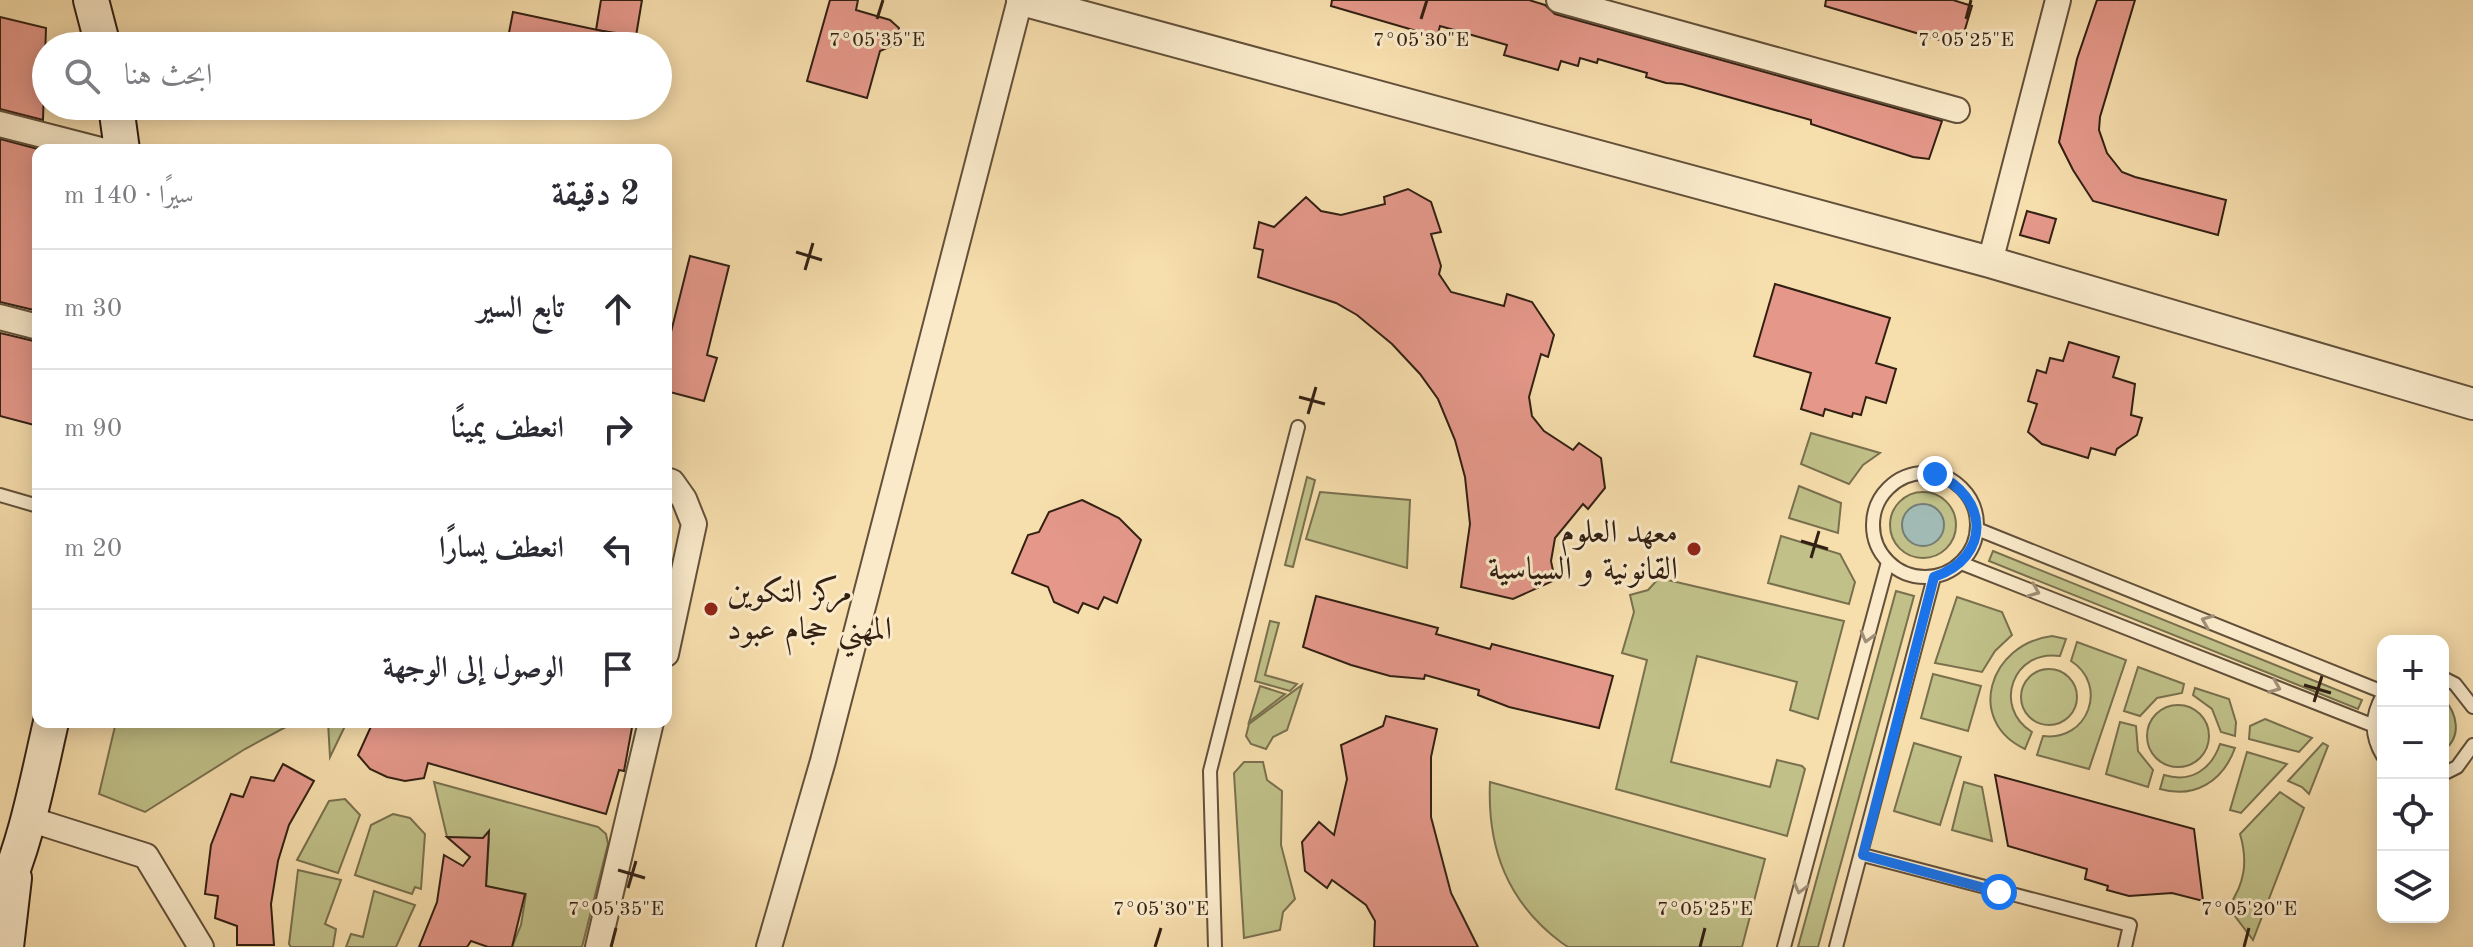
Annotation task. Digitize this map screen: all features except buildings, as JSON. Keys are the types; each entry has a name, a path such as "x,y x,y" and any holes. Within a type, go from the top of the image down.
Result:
{"main road":[{"path":"91,0 99,32"},
{"path":"118,120 121,144"},
{"path":"6,947 15,869 50,728"},
{"path":"0,901 15,869"}],"street":[{"path":"769,947 823,761 1021,0 1990,262 2473,404"},
{"path":"1559,0 1636,9 1957,110"},
{"path":"1990,262 2058,0"},
{"path":"0,124 78,144"},
{"path":"0,317 32,325"},
{"path":"672,482 684,499 694,524 672,626"},
{"path":"598,947 650,728"},
{"path":"29,819 146,856 201,947"}],"lane":[{"path":"1215,947 1210,771 1298,427"},
{"path":"1915,474 1935,474 1952,481 1971,502 1977,529 1972,547 1961,563 1934,577 1917,577 1888,562 1875,537 1875,509 1883,493 1898,480 1915,474"},
{"path":"0,495 32,504"},
{"path":"1977,529 2377,691"},
{"path":"1784,947 1888,562"},
{"path":"1961,563 2372,725"},
{"path":"1836,947 1863,855 1934,577"},
{"path":"2449,681 2473,707"},
{"path":"2377,705 2372,725 2377,747"},
{"path":"2449,771 2457,767 2473,745"},
{"path":"1863,855 2130,925 2125,947"}],"green space":[{"path":"1811,433 1880,453 1863,465 1849,484 1801,464"},
{"path":"1307,477 1315,480 1293,567 1285,565"},
{"path":"1799,486 1841,503 1838,533 1789,518"},
{"path":"1320,492 1410,500 1407,568 1306,539"},
{"path":"1923,492 1936,495 1946,502 1953,512 1956,525 1953,538 1946,548 1936,555 1923,558 1910,555 1900,548 1893,538 1890,525 1893,512 1900,502 1910,495"},
{"path":"1781,536 1840,554 1855,582 1849,604 1768,583"},
{"path":"1993,551 2362,700 2358,709 1989,561"},
{"path":"1659,578 1844,621 1818,719 1790,710 1797,682 1697,656 1671,762 1770,787 1777,760 1802,766 1805,769 1787,836 1616,789 1647,660 1622,653 1634,612 1630,595 1648,590"},
{"path":"1896,591 1914,596 1818,947 1798,947"},
{"path":"1957,597 2002,612 2012,635 1995,651 1982,672 1935,663"},
{"path":"1270,621 1279,623 1265,675 1297,684 1290,691 1255,681"},
{"path":"2052,636 2066,639 2060,656 2044,656 2030,661 2013,682 2013,709 2032,732 2025,749 2006,736 1995,721 1991,703 1992,685 2000,668 2013,653 2030,642"},
{"path":"2077,642 2126,660 2089,769 2037,755 2043,736 2072,730 2088,710 2091,697 2089,684 2083,671 2071,661"},
{"path":"2138,667 2184,684 2182,693 2157,698 2140,716 2124,711"},
{"path":"2049,669 2069,677 2077,697 2069,717 2049,725 2029,717 2021,697 2029,677"},
{"path":"1933,674 1981,686 1968,731 1921,718"},
{"path":"1302,685 1287,730 1273,737 1266,749 1251,744 1246,736 1249,724"},
{"path":"1260,686 1285,694 1249,722"},
{"path":"2195,688 2229,699 2236,722 2235,736 2221,732 2212,709 2193,695"},
{"path":"2178,705 2200,714 2209,736 2200,758 2178,767 2156,758 2147,736 2156,714"},
{"path":"2449,706 2456,725 2449,745"},
{"path":"2265,719 2312,738 2299,752 2249,739 2250,726"},
{"path":"2120,722 2136,726 2138,751 2153,770 2148,787 2106,774"},
{"path":"115,728 284,728 145,812 99,794"},
{"path":"328,728 344,728 330,757"},
{"path":"1914,743 1961,757 1940,825 1894,811"},
{"path":"2323,743 2328,746 2309,794 2288,781"},
{"path":"2220,744 2235,748 2223,770 2206,785 2185,791 2160,789 2164,775 2183,777 2199,772 2211,761"},
{"path":"2247,752 2287,764 2241,813 2230,810"},
{"path":"1244,762 1263,762 1267,780 1282,791 1281,845 1295,899 1283,912 1280,930 1244,938 1234,773"},
{"path":"434,782 598,827 606,834 608,844 582,947 512,947 521,925 526,894 486,886 489,839 447,837"},
{"path":"1490,782 1765,859 1742,947 1568,947 1528,910 1505,873 1492,830"},
{"path":"1964,782 1982,787 1992,841 1952,830"},
{"path":"2280,792 2304,808 2253,940 2228,907 2238,890 2243,872 2244,854 2240,834"},
{"path":"345,799 360,815 338,873 297,860 329,801"},
{"path":"393,814 410,818 425,834 421,889 415,887 412,894 355,875 371,825"},
{"path":"298,870 341,880 325,924 336,929 333,947 291,947 289,944"},
{"path":"374,891 415,905 396,947 346,947 351,934 363,937"}],"water":[{"path":"1923,504 1938,510 1944,525 1938,540 1923,546 1908,540 1902,525 1908,510"}],"place":[{"name":"معهد العلوم القانونية و السياسية","path":"1694,549"},
{"name":"مركز التكوين المهني حجام عبود","path":"711,609"}],"route":[{"path":"1935,474 1952,481 1966,494 1975,510 1977,529 1972,547 1961,563 1949,572 1934,577 1863,855 1999,892"}]}
